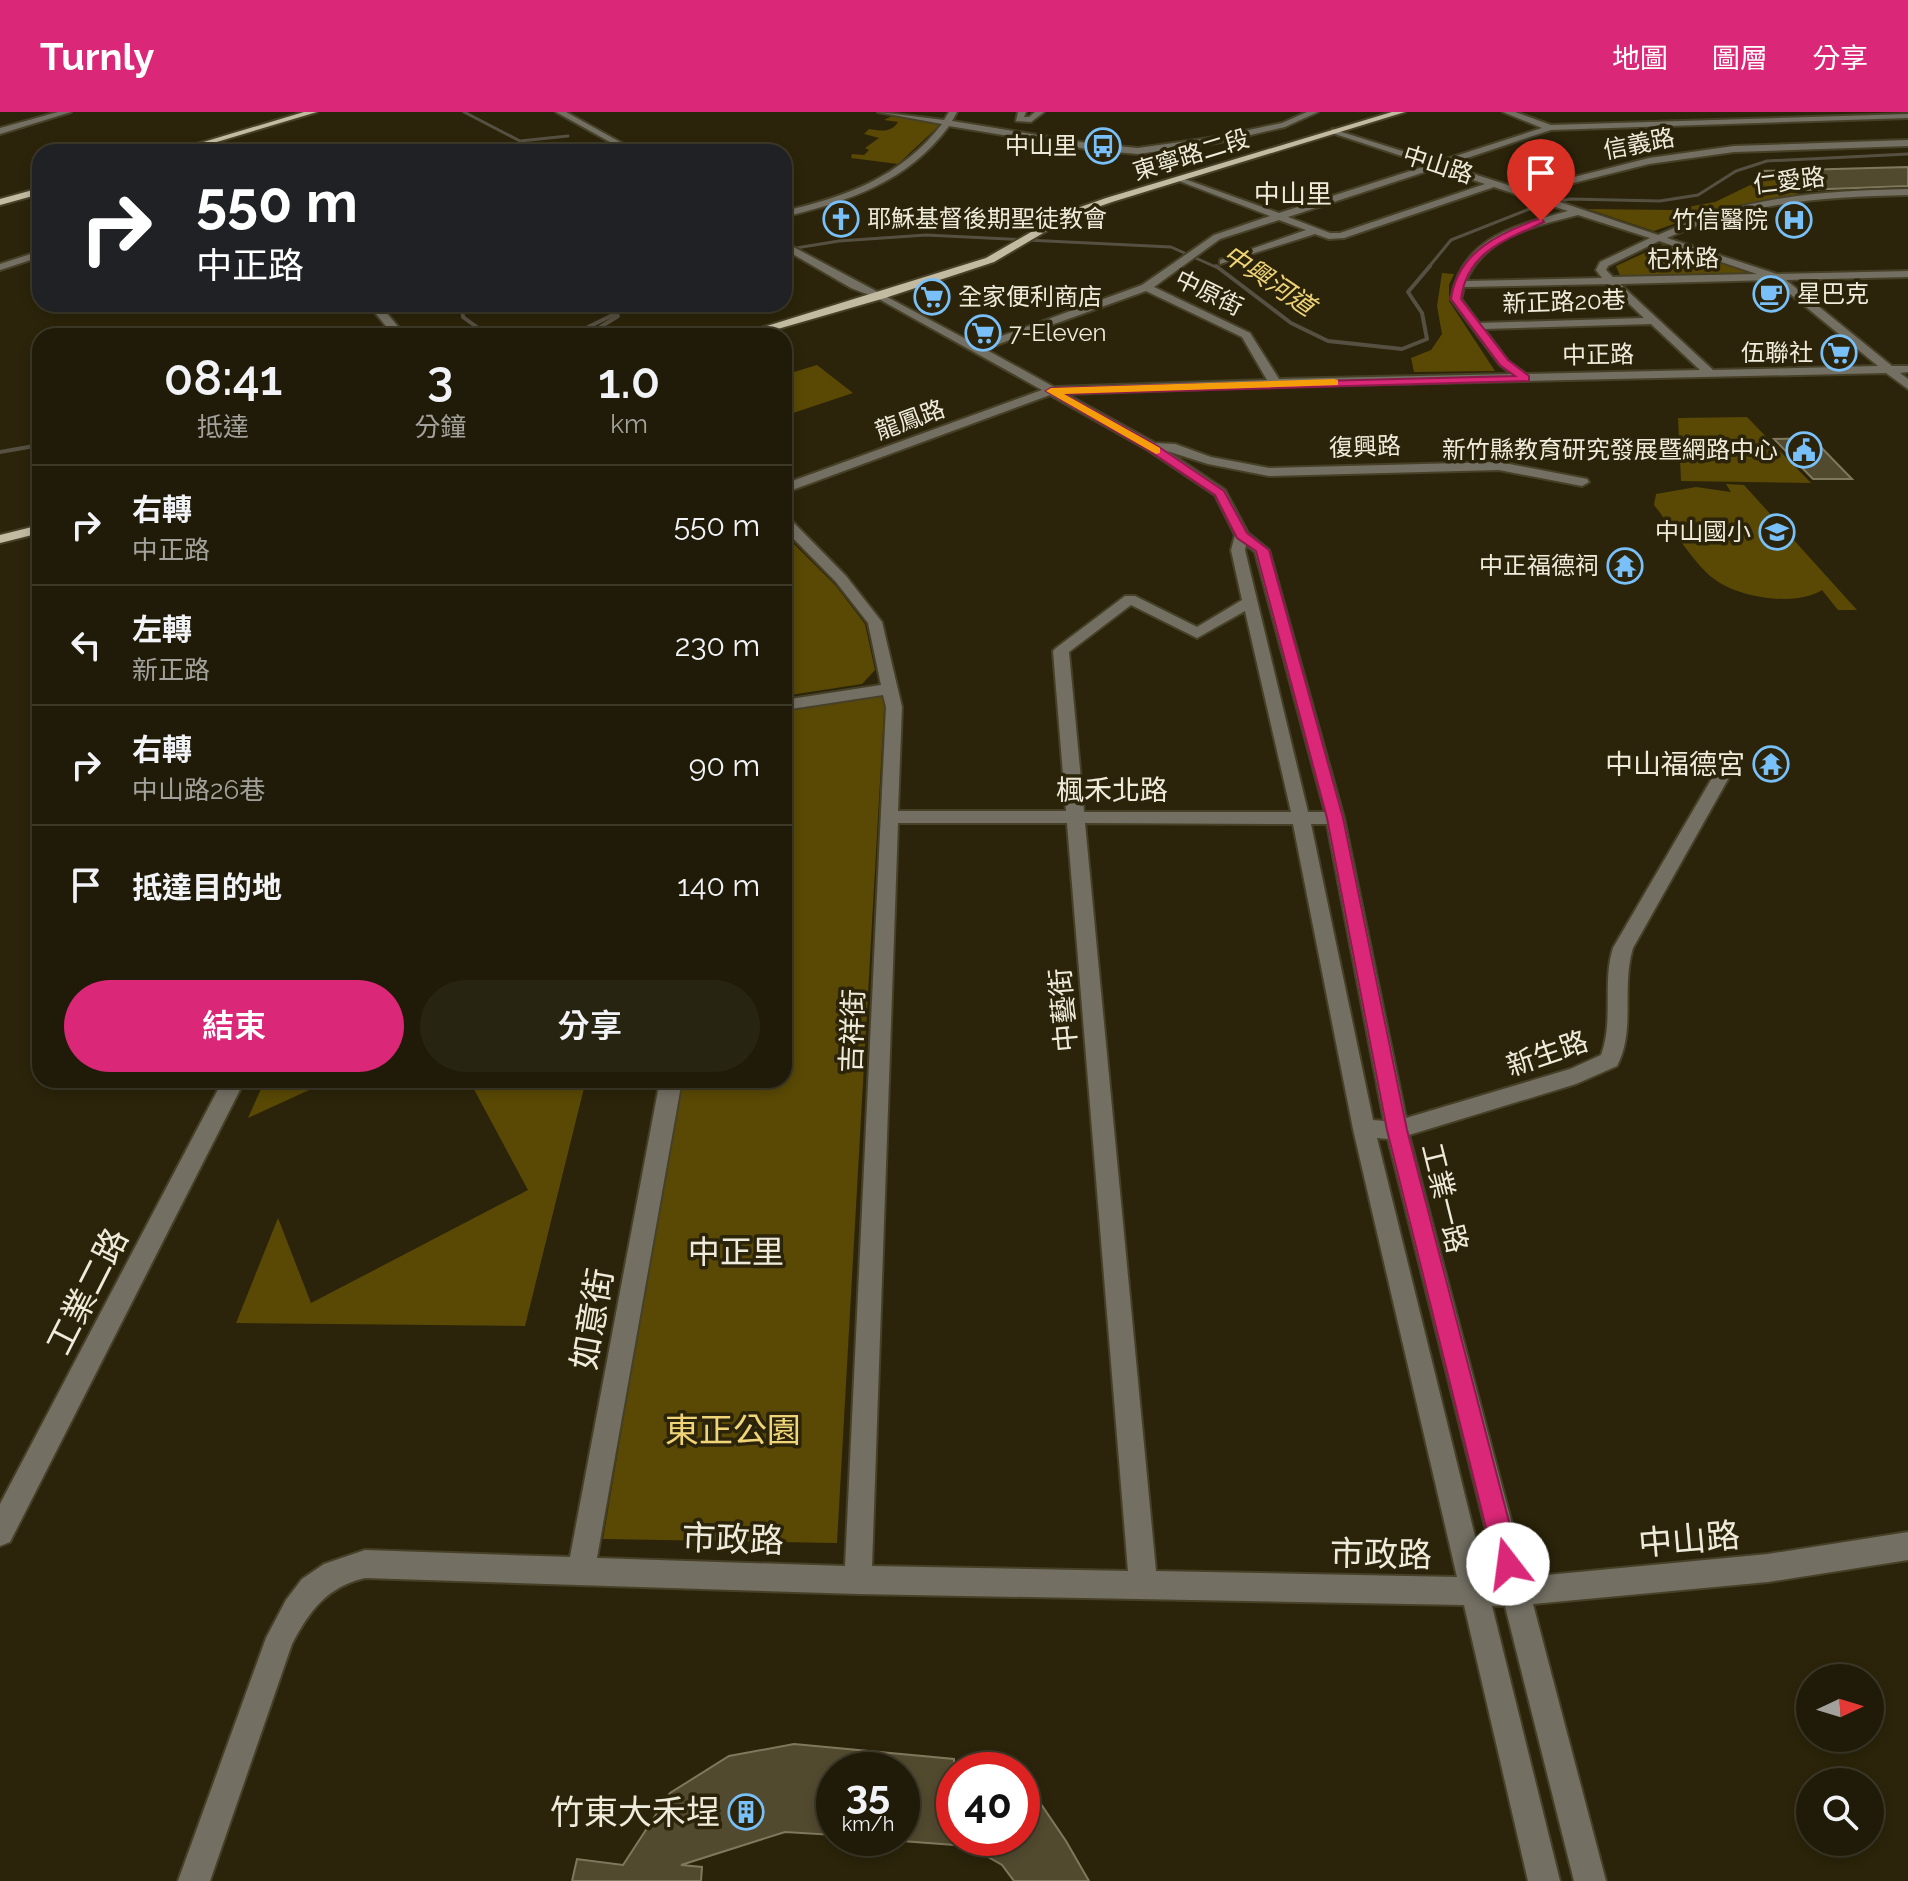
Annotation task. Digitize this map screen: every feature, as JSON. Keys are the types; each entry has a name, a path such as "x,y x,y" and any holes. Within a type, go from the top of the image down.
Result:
{"main road":[{"path":"203,144 313,112"},
{"name":"東寧路二段","path":"881,296 990,260 1069,214 1401,112"},
{"path":"0,202 32,193"},
{"path":"769,328 881,296"},
{"path":"0,539 32,531"}],"street":[{"path":"0,131 67,112"},
{"path":"545,112 603,144"},
{"path":"560,112 619,144"},
{"path":"882,112 1093,147 1138,151 1216,140 1285,125 1314,112"},
{"path":"792,212 844,199 872,187 920,152 948,122 953,112"},
{"path":"1022,112 1019,119 1031,120 1040,112"},
{"path":"1507,112 1550,128"},
{"path":"1849,112 1872,126"},
{"path":"975,349 1146,287 1184,257 1217,237 1550,128 1908,116"},
{"name":"中山路","path":"1335,131 1581,211"},
{"path":"1884,134 1905,145"},
{"name":"信義路","path":"1524,193 1649,161 1734,149 1905,145"},
{"path":"1182,179 1314,231 1341,236 1495,183"},
{"name":"仁愛路","path":"1610,280 1601,270 1604,264 1660,237 1753,205 1801,198 1908,192"},
{"path":"1526,379 1504,363 1456,299 1458,284 1481,248 1541,221 1581,211 1776,277 1908,385"},
{"path":"1224,262 1314,231"},
{"path":"796,247 855,286 881,296 1051,391"},
{"path":"0,267 32,257"},
{"name":"杞林路","path":"1458,284 1908,274"},
{"path":"1610,280 1711,374"},
{"name":"中原街","path":"1146,287 1246,335 1275,383"},
{"path":"380,312 393,328"},
{"name":"新正路20巷","path":"1477,326 1653,321"},
{"path":"1502,379 1498,372 1504,363"},
{"name":"中正路","path":"1051,391 1908,369"},
{"name":"工業一路","path":"1051,391 1152,447 1220,493 1242,535 1262,550 1335,818 1397,1130 1590,1881"},
{"name":"龍鳳路","path":"792,486 1051,391"},
{"name":"復興路","path":"1152,447 1175,448 1208,460 1269,472 1499,466 1582,482"},
{"name":"吉祥街","path":"792,529 841,579 875,622 894,707 858,1580"},
{"name":"工業一路","path":"1242,535 1238,550 1301,818 1364,1129 1544,1881"},
{"name":"中藝街","path":"1143,1585 1061,651 1130,599 1197,633 1250,602"},
{"path":"792,704 889,689"},
{"name":"新生路","path":"1364,1129 1397,1130 1576,1076 1610,1060 1617,1046 1614,985 1619,958 1732,758"},
{"name":"楓禾北路","path":"889,817 1335,818"},
{"name":"工業二路","path":"0,1532 230,1088"},
{"name":"如意街","path":"581,1570 670,1088"},
{"path":"1435,1423 1471,1423"},
{"name":"中山路","path":"1476,1592 1515,1592 1768,1568 1908,1546"},
{"name":"市政路","path":"194,1881 280,1638 315,1583 339,1569 365,1564 858,1580 1476,1592"}],"green space":[{"path":"892,116 942,123 898,164 851,158 852,154 864,155 869,150 865,148 879,138 864,134 869,129 885,130 895,126 898,122 884,120"},
{"path":"1771,175 1799,194 1705,213 1654,231 1588,209 1671,210 1715,202"},
{"path":"1666,243 1754,274 1621,278 1616,266"},
{"path":"1442,273 1454,274 1449,285 1449,301 1495,371 1414,372 1411,358 1431,350 1442,334 1437,306"},
{"path":"817,365 853,393 792,413 792,373"},
{"path":"1747,417 1811,483 1681,481 1678,418"},
{"path":"1726,484 1744,485 1857,610 1838,610 1822,590 1798,598 1768,598 1725,586 1707,573 1654,505 1656,494 1696,487 1731,492"},
{"path":"792,542 836,586 865,624 875,670 862,684 792,695"},
{"name":"東正公園","path":"885,693 837,1543 603,1539 680,1088 792,1088 792,710"},
{"path":"261,1088 314,1088 248,1118"},
{"path":"473,1088 584,1088 525,1326 236,1323 278,1218 311,1303 528,1190"}],"building":[{"path":"1908,167 1908,186 1803,190 1758,171"},
{"path":"1812,438 1852,479 1813,479 1774,439"},
{"path":"794,1744 879,1752 816,1752 816,1834 785,1832 681,1865 702,1867 701,1881 572,1881 577,1859 623,1865 670,1793 729,1756"},
{"path":"920,1756 936,1757 936,1844 920,1842"},
{"path":"1040,1803 1089,1881 1014,1881 1002,1865 986,1856 1040,1856"}],"waterway":[{"path":"464,112 520,141 568,136"},
{"name":"中興河道","path":"1428,268 1451,240 1537,206 1570,199 1660,201 1698,195 1736,171 1767,161 1908,154"},
{"name":"中興河道","path":"792,249 839,241 926,235 1171,247 1218,268"},
{"name":"中興河道","path":"1216,266 1291,323 1328,341 1402,349 1427,339 1422,313 1408,292 1430,266"},
{"path":"463,312 463,317 478,328"},
{"path":"586,328 619,312"},
{"path":"599,328 618,316"},
{"path":"0,452 32,446"}],"slow traffic":[{"path":"1156,450 1051,391 1334,382"}],"place":[{"name":"中山里","path":"1103,146"},
{"name":"耶穌基督後期聖徒教會","path":"841,219"},
{"name":"竹信醫院","path":"1794,220"},
{"name":"星巴克","path":"1771,294"},
{"name":"全家便利商店","path":"932,297"},
{"name":"7-Eleven","path":"983,333"},
{"name":"伍聯社","path":"1839,353"},
{"name":"新竹縣教育研究發展暨網路中心","path":"1804,450"},
{"name":"中山國小","path":"1777,532"},
{"name":"中正福德祠","path":"1625,566"},
{"name":"中山福德宮","path":"1771,764"},
{"name":"竹東大禾埕","path":"746,1812"}],"district":[{"name":"中山里","path":"1293,194"},
{"name":"中正里","path":"736,1252"}],"route":[{"path":"1508,1564 1397,1130 1335,818 1262,550 1242,535 1220,493 1152,447 1051,391 1296,382 1526,379 1504,363 1456,299 1458,284 1481,248 1541,221"}]}
